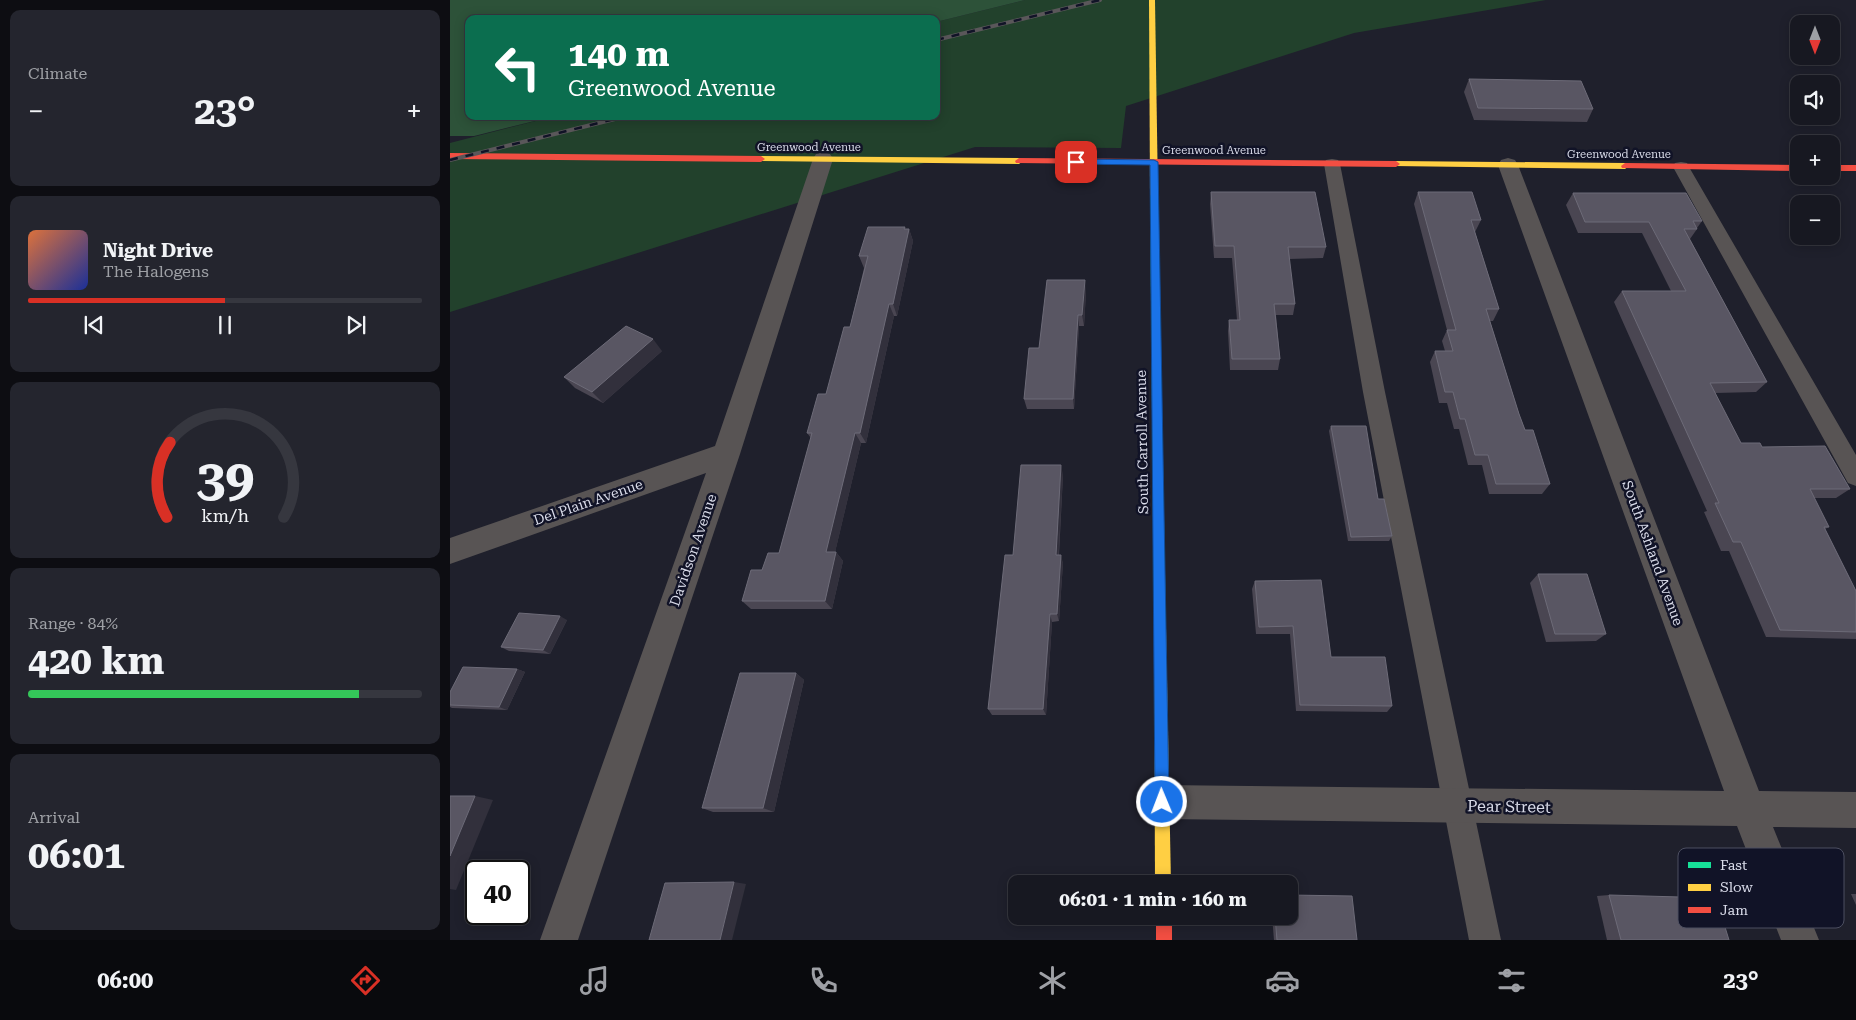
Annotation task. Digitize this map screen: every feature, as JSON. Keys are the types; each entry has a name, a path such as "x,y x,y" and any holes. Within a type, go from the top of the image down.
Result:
{"street":[{"name":"South Carroll Avenue","path":"1152,0 1163,875"},
{"name":"Greenwood Avenue","path":"450,156 1790,168"},
{"name":"Davidson Avenue","path":"558,940 726,454 823,159"},
{"name":"South Ashland Avenue","path":"1508,165 1763,848"},
{"path":"1840,168 1856,168"},
{"name":"Del Plain Avenue","path":"450,551 726,454"},
{"name":"Pear Street","path":"1162,802 1856,810"},
{"path":"1164,925 1164,940"},
{"name":"South Ashland Avenue","path":"1795,928 1800,940"}],"lane":[{"path":"1332,164 1374,392 1484,940"},
{"path":"1681,167 1856,476"}],"green space":[{"path":"450,0 1025,0 940,21 940,15 465,15 465,120 539,120 474,136 450,136"},
{"path":"1025,0 1546,0 1354,33 1126,106 1121,148 975,147 450,312 450,143 539,120 940,120 940,21"}],"building":[{"path":"1469,79 1581,81 1593,109 1478,108"},
{"path":"1211,192 1315,192 1326,247 1288,247 1295,304 1274,304 1280,359 1232,359 1229,320 1240,320 1234,246 1215,246"},
{"path":"1418,192 1472,192 1481,220 1471,220 1499,309 1486,309 1519,414 1525,430 1533,430 1550,484 1496,484 1488,455 1475,455 1465,419 1460,419 1453,392 1445,392 1435,351 1453,351 1447,330 1456,330"},
{"path":"1573,193 1686,193 1702,221 1693,221 1697,229 1684,229 1767,382 1710,383 1741,443 1760,443 1762,447 1825,446 1850,489 1810,489 1829,527 1824,527 1856,591 1856,632 1780,630 1741,542 1733,542 1715,503 1719,503 1622,291 1686,291 1649,222 1585,222"},
{"path":"868,227 905,227 904,229 909,229 893,304 889,304 860,433 855,433 826,552 836,552 825,601 742,601 751,570 762,570 768,553 779,553 812,433 807,433 818,394 826,394 844,327 850,327 868,256 859,256"},
{"path":"1047,280 1085,280 1082,315 1078,315 1073,399 1024,399 1029,348 1039,348"},
{"path":"626,326 653,339 592,392 564,377"},
{"path":"1331,426 1366,426 1378,499 1384,499 1392,536 1351,537"},
{"path":"1021,465 1061,465 1056,555 1061,555 1057,614 1050,614 1043,709 988,709 1005,555 1013,555"},
{"path":"1538,574 1587,574 1606,634 1555,634"},
{"path":"1321,580 1331,657 1385,657 1392,706 1300,705 1293,626 1259,627 1255,581"},
{"path":"519,613 560,616 543,650 501,647"},
{"path":"463,667 517,669 499,707 450,705 450,692"},
{"path":"740,673 796,673 763,808 702,808"},
{"path":"450,796 475,796 450,856"},
{"path":"734,882 720,940 649,940 665,883"},
{"path":"1298,895 1352,896 1357,940 1277,940 1276,925 1298,925"},
{"path":"1609,895 1678,897 1678,928 1725,928 1729,940 1621,940"}],"railway":[{"path":"940,39 1100,0"},
{"path":"450,160 611,120"}],"traffic: fast":[{"path":"1154,195 1160,628"}],"traffic: slow":[{"path":"1152,0 1154,195"},
{"path":"761,159 1019,161"},
{"path":"1396,164 1625,166"},
{"path":"1160,628 1163,875"}],"traffic: jam":[{"path":"450,156 761,159"},
{"path":"1019,161 1396,164"},
{"path":"1625,166 1790,168"},
{"path":"1840,168 1856,168"},
{"path":"1164,925 1164,940"}],"route":[{"path":"1076,162 1154,162 1162,802"}]}
